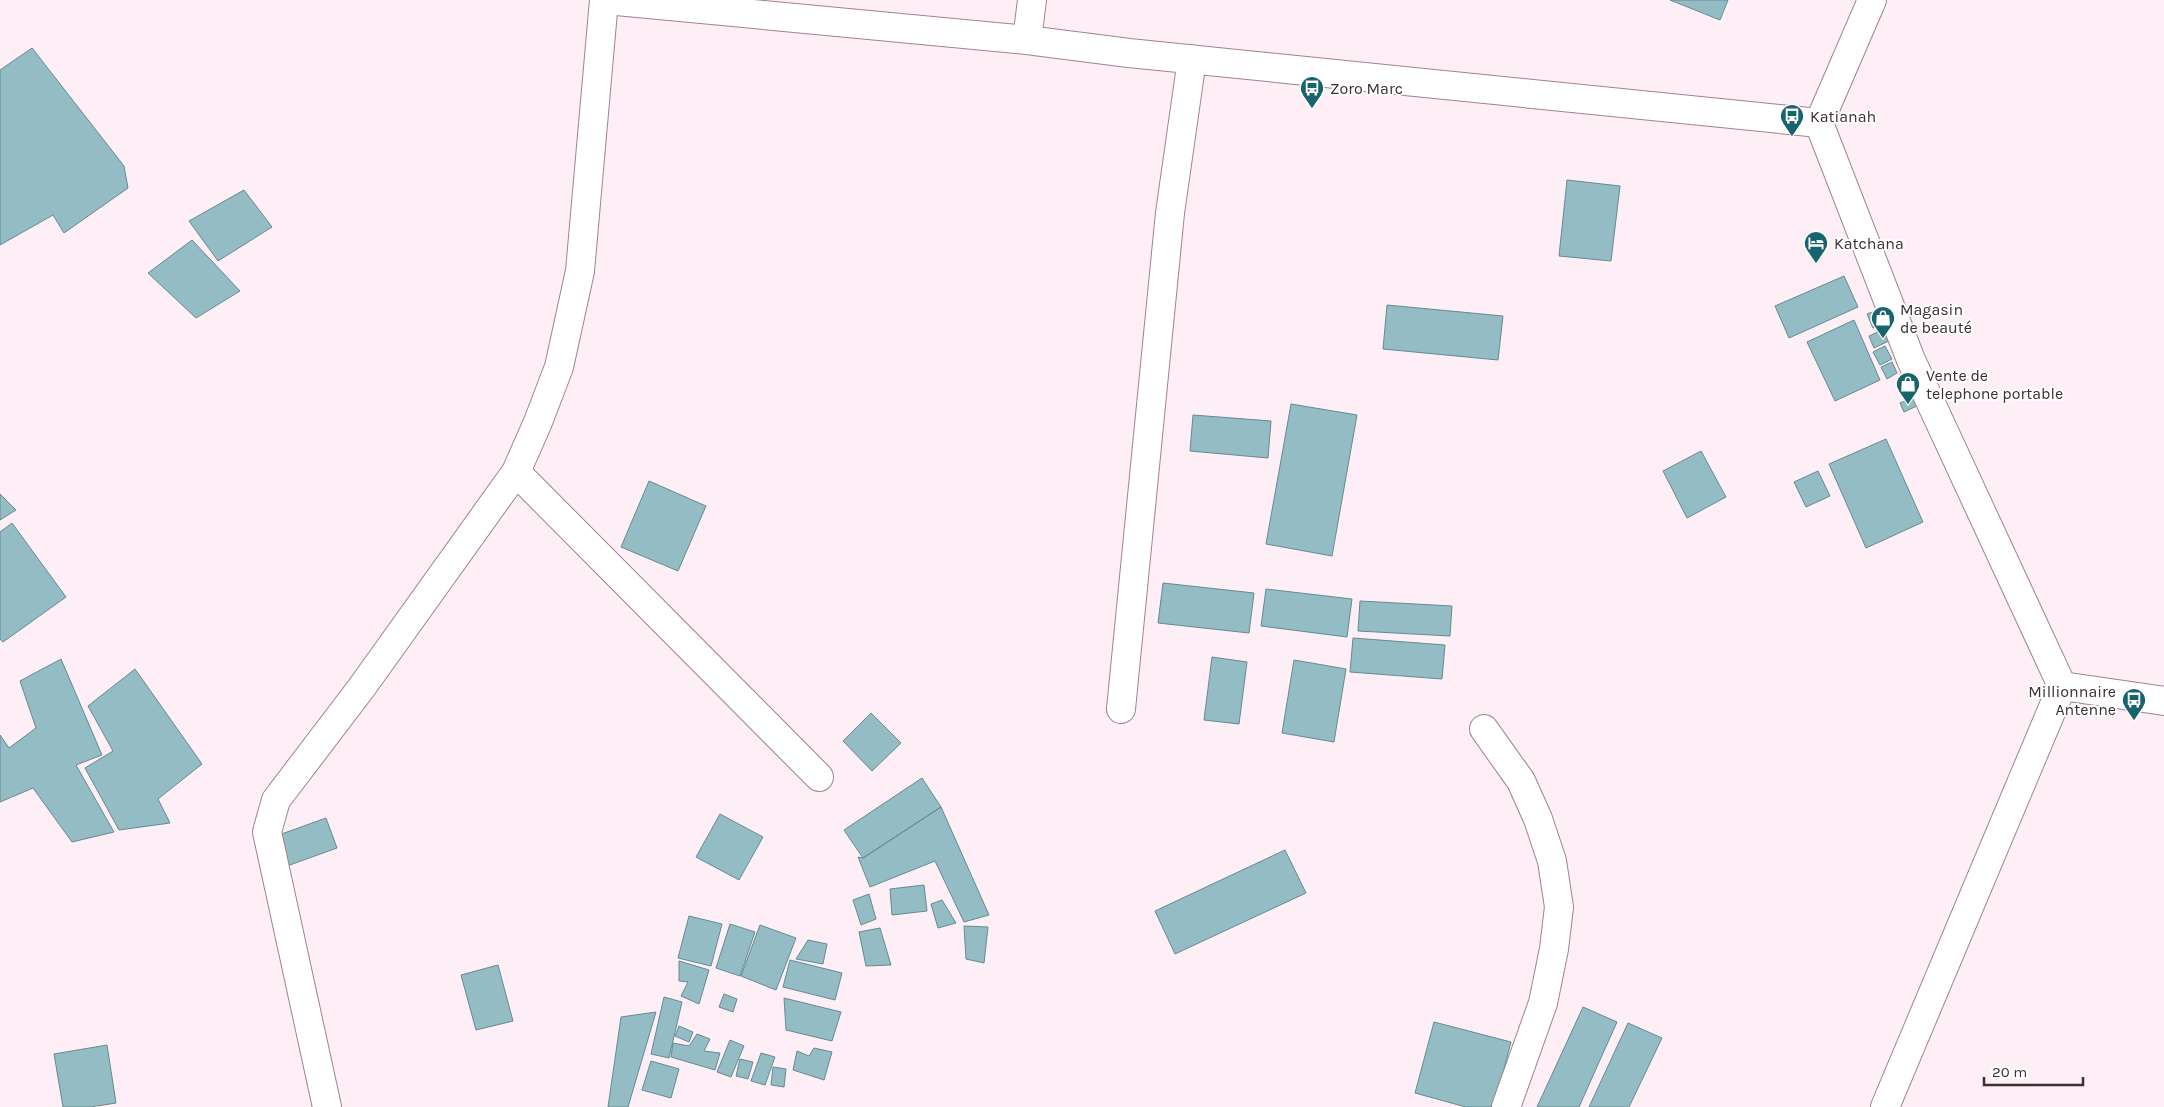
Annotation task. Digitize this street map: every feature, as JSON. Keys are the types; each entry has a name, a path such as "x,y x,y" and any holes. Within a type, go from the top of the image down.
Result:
{"street":[{"path":"327,1107 266,832 276,800 362,687 516,472 538,422 559,367 580,270 605,0 1027,40 1192,59 1819,123"},
{"path":"1027,40 1032,0"},
{"path":"1872,0 1819,123 1911,360 2062,686 1885,1107"},
{"path":"1121,709 1169,223 1192,59"},
{"path":"516,472 820,776"},
{"path":"2062,686 2164,700"},
{"path":"1484,729 1521,780 1538,819 1552,861 1559,907 1554,949 1543,1003 1506,1107"}],"building":[{"path":"1670,0 1728,0 1720,20"},
{"path":"32,48 124,166 128,188 64,233 53,215 0,245 0,70"},
{"path":"1567,180 1620,186 1611,261 1559,256"},
{"path":"244,190 272,227 218,261 189,221"},
{"path":"192,240 240,291 196,318 148,273"},
{"path":"1844,276 1858,307 1789,338 1775,306"},
{"path":"1387,305 1503,316 1498,360 1383,349"},
{"path":"1881,309 1886,323 1873,328 1867,314"},
{"path":"1854,320 1880,380 1835,401 1807,342"},
{"path":"1887,328 1893,339 1874,348 1869,336"},
{"path":"1885,346 1892,359 1880,365 1873,352"},
{"path":"1892,362 1897,373 1887,379 1881,367"},
{"path":"1915,397 1919,405 1904,412 1900,403"},
{"path":"1291,404 1357,415 1332,556 1266,544"},
{"path":"1193,415 1271,421 1268,458 1190,451"},
{"path":"1886,439 1923,522 1866,548 1829,464"},
{"path":"1701,451 1726,497 1687,518 1663,471"},
{"path":"1818,471 1830,496 1806,507 1794,482"},
{"path":"649,481 706,506 678,571 621,547"},
{"path":"0,494 16,510 0,520"},
{"path":"12,523 66,597 3,642 0,639 0,532"},
{"path":"1163,583 1254,593 1249,633 1158,623"},
{"path":"1266,589 1352,599 1347,637 1261,626"},
{"path":"1360,601 1452,606 1450,636 1358,631"},
{"path":"1353,638 1445,645 1442,679 1350,672"},
{"path":"1212,657 1247,662 1239,724 1204,720"},
{"path":"61,659 102,755 76,765 114,832 72,842 33,788 0,802 0,735 9,748 36,728 20,681"},
{"path":"1294,660 1346,669 1334,742 1282,733"},
{"path":"135,669 202,764 158,799 170,823 119,830 85,768 113,751 88,706"},
{"path":"871,713 901,743 872,771 843,741"},
{"path":"922,778 941,807 863,858 844,830"},
{"path":"941,807 989,915 964,922 935,861 870,887 858,857 863,858"},
{"path":"720,814 763,837 739,880 696,857"},
{"path":"326,818 337,848 287,866 276,836"},
{"path":"1285,850 1306,893 1175,954 1155,911"},
{"path":"924,885 927,911 892,915 890,889"},
{"path":"869,894 876,919 861,925 853,900"},
{"path":"942,900 956,923 938,928 931,904"},
{"path":"689,916 722,924 711,966 678,958"},
{"path":"730,924 755,932 740,976 716,968"},
{"path":"760,925 796,938 776,990 741,976"},
{"path":"964,926 988,927 984,963 966,959"},
{"path":"880,928 891,965 866,966 859,932"},
{"path":"808,940 827,944 823,964 796,959"},
{"path":"790,960 842,973 835,1000 783,987"},
{"path":"679,961 709,970 699,1004 681,996 688,982 679,981"},
{"path":"498,965 513,1021 476,1030 461,975"},
{"path":"724,994 737,999 733,1012 719,1007"},
{"path":"664,997 682,1002 669,1058 651,1054"},
{"path":"784,998 841,1012 832,1041 786,1030"},
{"path":"1583,1007 1617,1022 1579,1107 1537,1107"},
{"path":"656,1012 628,1107 608,1107 621,1017"},
{"path":"1434,1022 1511,1042 1494,1107 1466,1107 1415,1093"},
{"path":"1628,1023 1662,1038 1629,1107 1589,1107"},
{"path":"679,1026 693,1032 689,1042 675,1036"},
{"path":"697,1034 710,1039 704,1051 720,1053 715,1070 671,1057 673,1043 689,1046"},
{"path":"730,1040 744,1046 731,1077 717,1072"},
{"path":"107,1045 116,1103 90,1107 63,1107 54,1054"},
{"path":"814,1048 832,1052 824,1080 793,1070 797,1051 809,1056"},
{"path":"761,1053 775,1057 765,1085 751,1081"},
{"path":"740,1059 753,1062 748,1079 736,1076"},
{"path":"651,1061 679,1069 671,1098 642,1090"},
{"path":"773,1067 786,1069 784,1087 771,1085"}],"place":[{"name":"Zoro Marc","path":"1312,109"},
{"name":"Katianah","path":"1792,137"},
{"name":"Katchana","path":"1816,264"},
{"name":"Magasin de beauté","path":"1883,339"},
{"name":"Vente de telephone portable","path":"1908,405"},
{"name":"Millionnaire Antenne","path":"2134,721"}]}
